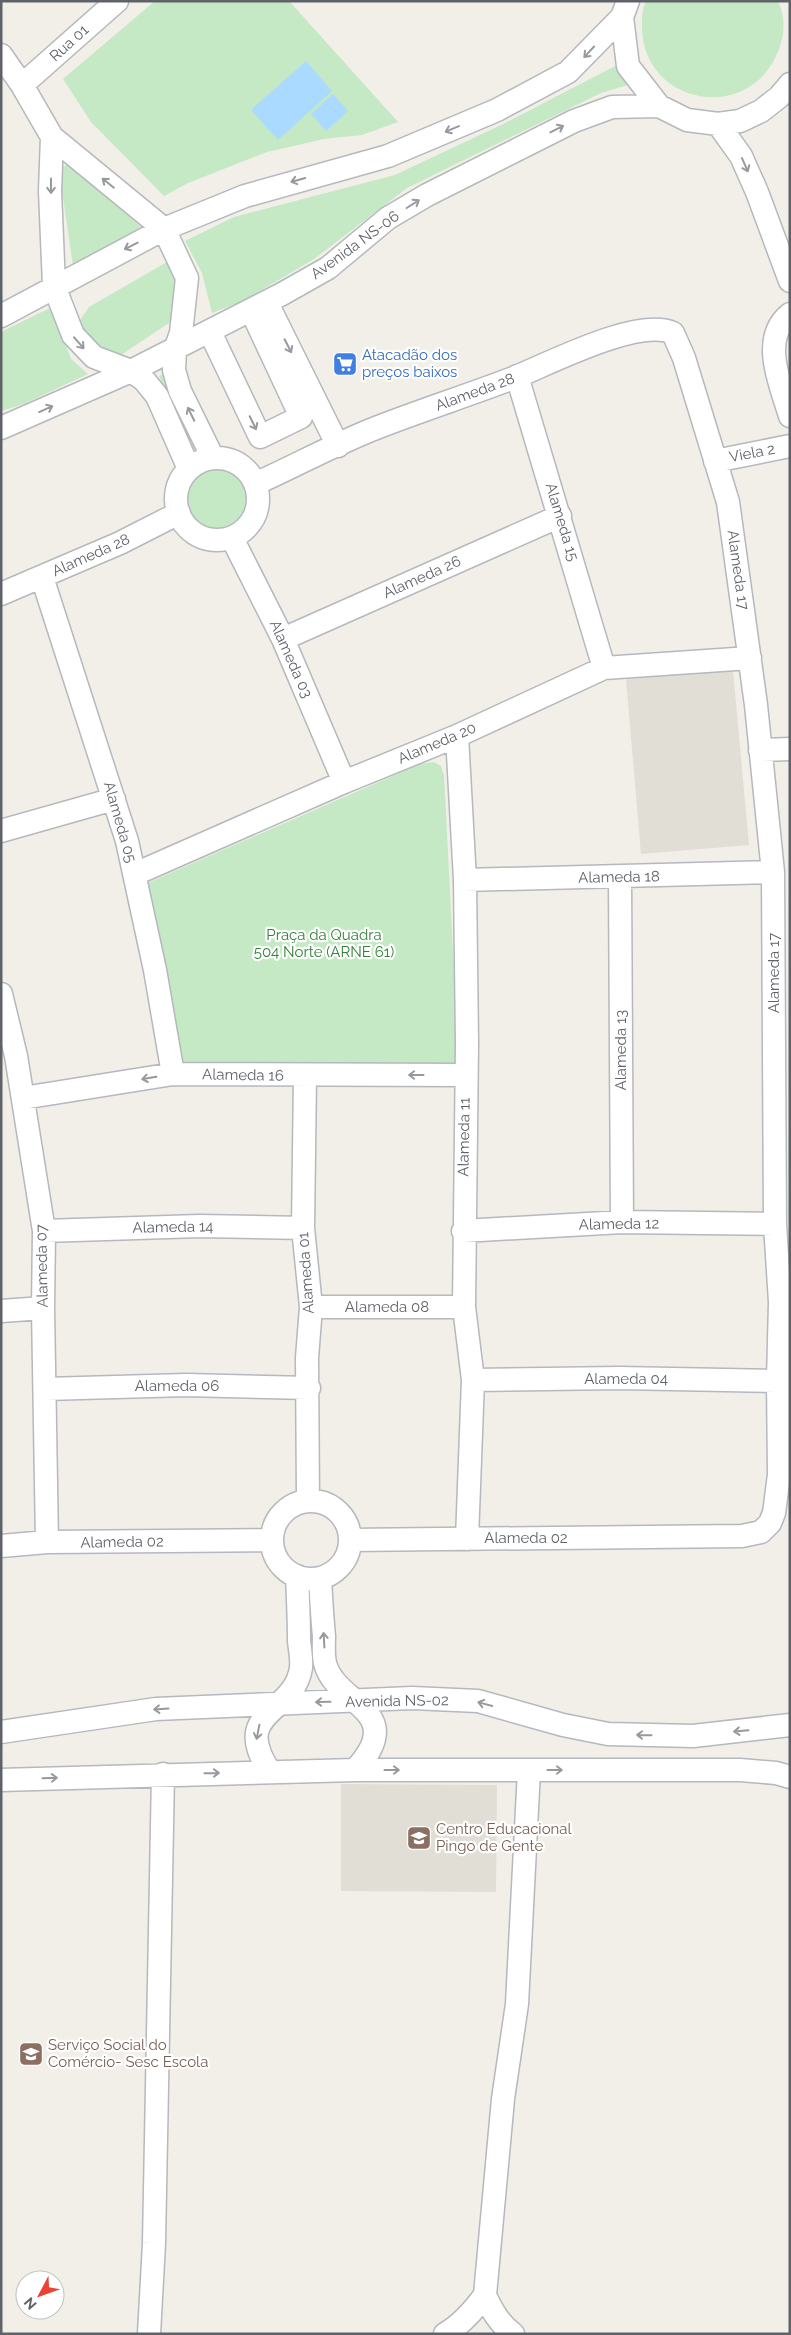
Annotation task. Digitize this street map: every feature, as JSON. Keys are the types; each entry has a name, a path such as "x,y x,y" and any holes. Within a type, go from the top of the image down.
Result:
{"street":[{"name":"Rua 01","path":"22,85 117,1"},
{"path":"625,9 628,66 659,106 687,120 718,124 740,120 761,111 780,98 790,84"},
{"path":"4,308 54,286 164,229 245,196 388,156 497,110 568,72 625,9"},
{"path":"1,55 22,85 52,137 164,229 186,278 182,332 175,350 174,370 180,390 213,458"},
{"name":"Avenida NS-06","path":"1,428 131,371 259,306 328,268 388,218 427,195 574,121 612,107 659,106"},
{"path":"718,124 741,156 757,192 790,281"},
{"path":"52,137 50,191 54,286 73,335 82,347 94,357 131,371 144,380 157,396 189,469"},
{"path":"210,332 260,436 301,418 270,348 259,306"},
{"path":"259,306 338,446"},
{"path":"790,314 775,334 773,345 775,362 790,416"},
{"name":"Alameda 28","path":"255,484 374,429 517,376 568,352 652,329 664,328 673,333 684,358"},
{"name":"Alameda 17","path":"684,358 728,502 750,658 760,750 773,872 775,1224 785,1302 778,1381 780,1475 774,1513 766,1529 755,1534 703,1538"},
{"name":"Alameda 15","path":"517,376 604,668"},
{"name":"Viela 2","path":"715,461 790,446"},
{"path":"213,458 235,462 245,468 255,484 258,500 256,512 251,523 232,538 206,539 194,533 178,513 177,489 182,478 189,469 200,461 213,458"},
{"name":"Alameda 28","path":"1,594 120,543 178,513"},
{"name":"Alameda 26","path":"283,639 560,516"},
{"name":"Alameda 03","path":"232,538 283,639 344,782"},
{"name":"Alameda 05","path":"42,577 114,799 135,874 155,970 173,1074"},
{"name":"Alameda 20","path":"135,874 344,782 457,736 604,668 750,658"},
{"name":"Alameda 11","path":"457,736 465,880 464,1307 474,1380 467,1538"},
{"path":"760,750 790,749"},
{"path":"1,831 114,799"},
{"name":"Alameda 18","path":"465,880 620,878 773,872"},
{"name":"Alameda 13","path":"620,878 622,1222"},
{"name":"Alameda 07","path":"1,994 23,1098 44,1231 43,1308 46,1389 47,1542"},
{"name":"Alameda 16","path":"23,1098 173,1074 304,1076 465,1075"},
{"name":"Alameda 01","path":"304,1076 303,1228 311,1307 307,1358 309,1388 308,1501"},
{"name":"Alameda 12","path":"463,1231 622,1222 775,1224"},
{"name":"Alameda 14","path":"44,1231 199,1226 303,1228"},
{"name":"Alameda 08","path":"311,1307 464,1307"},
{"path":"1,1311 43,1308"},
{"name":"Alameda 04","path":"474,1380 619,1378 778,1381"},
{"name":"Alameda 06","path":"46,1389 186,1385 309,1388"},
{"path":"308,1501 326,1504 342,1516 348,1527 350,1540 348,1553 342,1564 332,1573 320,1578 308,1579 296,1576 279,1561 272,1540 276,1523 286,1509 308,1501"},
{"name":"Alameda 02","path":"350,1540 703,1538"},
{"name":"Alameda 02","path":"1,1546 47,1542 272,1540"},
{"path":"270,1772 258,1755 256,1736 261,1720 294,1686 301,1668 296,1576"},
{"path":"320,1578 325,1664 337,1683 357,1701 370,1717 374,1732 370,1754 355,1770"},
{"name":"Avenida NS-02","path":"1,1732 90,1717 156,1709 279,1702 412,1698 478,1701 563,1725 608,1734 693,1736 790,1725"},
{"path":"1,1780 355,1770 740,1770 776,1773 790,1777"},
{"path":"513,2334 502,2325 493,2313 485,2295 503,2099 517,2004 530,1770"},
{"path":"149,2334 154,2243 163,1774"},
{"path":"445,2334 476,2308 485,2295"}],"shaded area":[{"path":"733,670 749,845 641,854 626,679"},
{"name":"Centro Educacional Pingo de Gente","path":"341,1784 497,1785 496,1892 341,1891"}],"green space":[{"path":"155,1 289,1 398,122 362,135 324,139 267,152 188,183 164,196 91,122 63,79"},
{"path":"646,1 778,1 783,15 783,36 779,50 761,78 742,91 720,97 697,96 676,87 658,73 646,53 642,14"},
{"path":"619,64 631,84 601,93 407,188 314,259 243,301 212,313 202,273 185,241 234,217 395,175 501,125"},
{"path":"69,163 143,229 73,266 59,170"},
{"path":"167,262 177,284 175,319 121,355 93,347 78,323 89,307"},
{"path":"52,307 71,359 88,374 24,404 1,411 1,332"},
{"path":"166,373 204,454 194,458 159,376"},
{"path":"216,468 233,473 241,481 246,498 241,515 233,523 216,528 199,523 191,515 186,498 191,481 199,473"},
{"name":"Praça da Quadra 504 Norte (ARNE 61)","path":"434,762 441,766 444,775 459,1068 180,1069 145,884 420,764"}],"water":[{"path":"306,61 332,91 278,140 251,110"},
{"path":"333,94 348,111 326,131 311,114"}],"place":[{"name":"Atacadão dos preços baixos","path":"345,364"},
{"name":"Centro Educacional Pingo de Gente","path":"419,1838"},
{"name":"Serviço Social do Comércio- Sesc Escola","path":"31,2054"}]}
